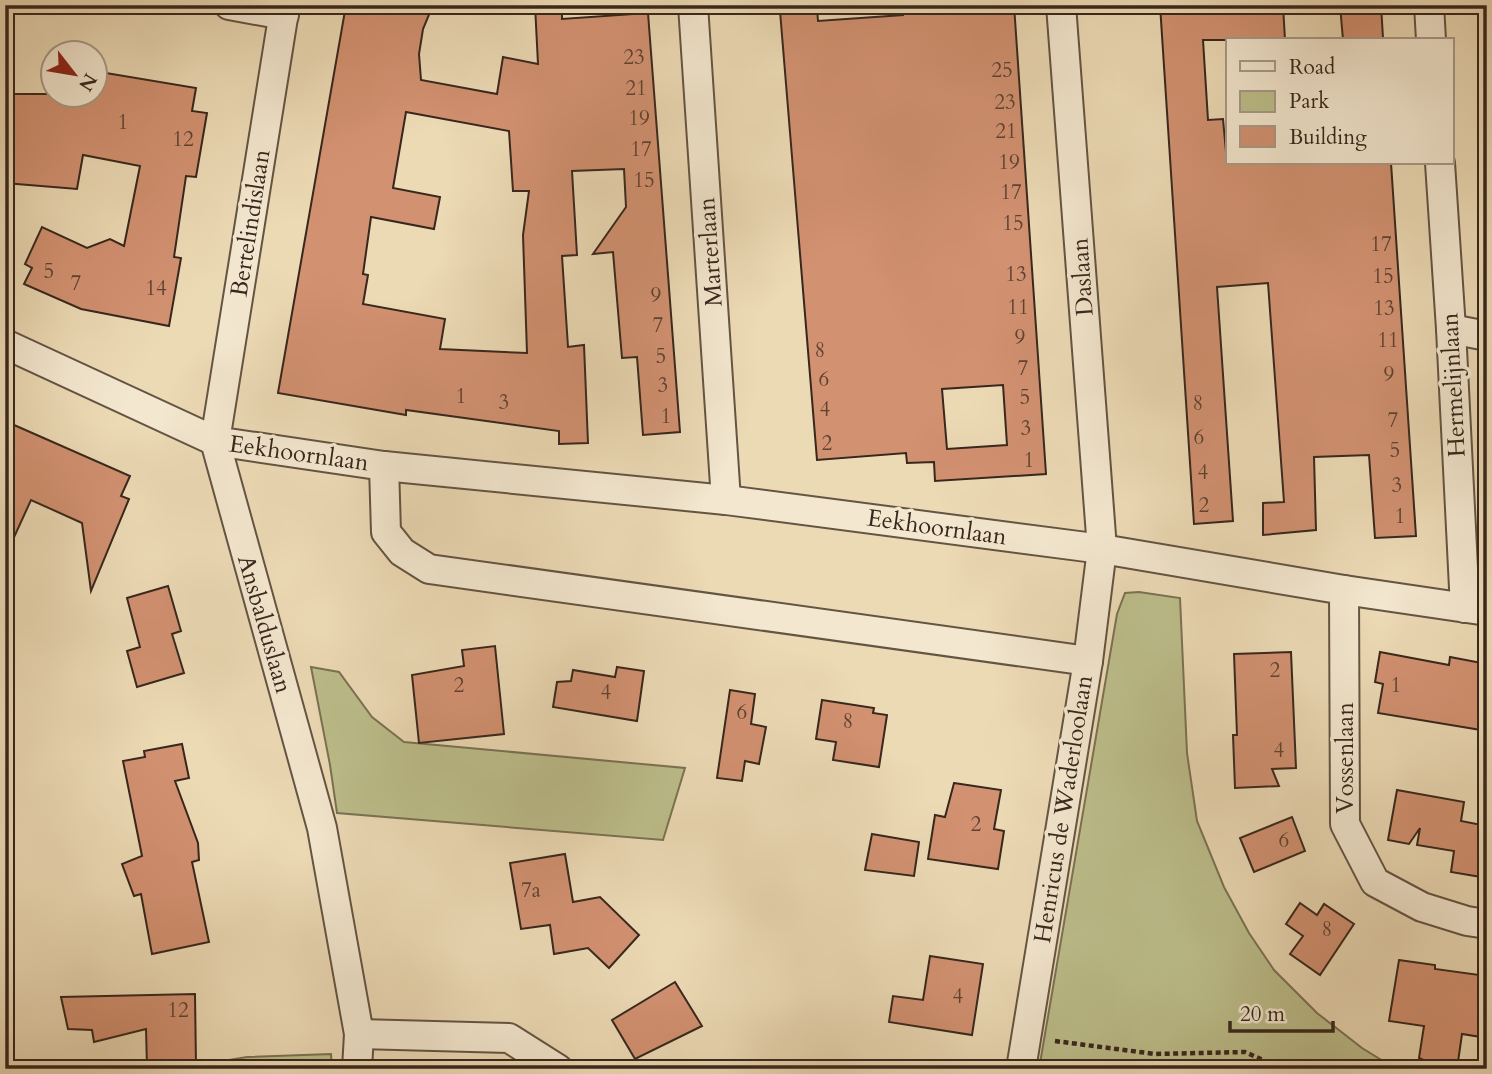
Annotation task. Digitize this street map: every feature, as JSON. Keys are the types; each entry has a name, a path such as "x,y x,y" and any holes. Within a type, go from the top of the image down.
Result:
{"street":[{"path":"229,5 285,10"},
{"name":"Marterlaan","path":"693,5 726,499"},
{"name":"Daslaan","path":"1061,5 1102,549"},
{"path":"1429,5 1431,38"},
{"name":"Bertelindislaan","path":"215,441 285,10"},
{"name":"Hermelijnlaan","path":"1440,164 1451,329 1476,609"},
{"path":"1451,329 1487,336"},
{"path":"5,344 215,441"},
{"name":"Eekhoornlaan","path":"215,441 384,466 726,499 1102,549 1344,590 1476,609"},
{"name":"Ansbalduslaan","path":"215,441 322,828 359,1034 357,1069"},
{"name":"Eekhoornlaan","path":"384,466 386,532 401,552 429,569 1088,661"},
{"name":"Henricus de Waderloolaan","path":"1021,1069 1088,661 1102,549"},
{"name":"Vossenlaan","path":"1344,590 1345,824 1375,881 1422,907 1467,921 1487,924"},
{"path":"359,1034 509,1038 558,1069"}],"path":[{"path":"1026,1037 1155,1054 1245,1052 1283,1069"}],"green space":[{"path":"1139,592 1180,598 1187,753 1197,821 1224,887 1249,933 1274,970 1317,1013 1362,1048 1396,1069 1039,1069 1117,614 1125,593"},
{"path":"311,667 339,672 372,717 404,742 685,768 663,840 337,813"},
{"path":"331,1054 332,1069 174,1069 247,1057"}],"building":[{"path":"346,5 433,5 423,29 419,54 421,80 497,94 503,57 538,64 535,5 562,5 562,19 648,13 680,432 643,435 637,357 622,358 613,252 593,254 626,207 624,169 572,171 577,255 562,256 568,347 584,345 588,443 559,444 559,431 406,410 406,415 278,393","holes":["406,112 509,131 513,191 529,191 523,235 527,353 440,349 445,319 363,304 368,275 363,274 371,217 434,229 440,197 393,188"]},
{"path":"902,5 1014,5 1046,474 935,481 934,462 907,463 906,453 817,460 780,11 817,8 818,21 903,15","holes":["1003,385 1007,445 947,449 942,389"]},
{"path":"1160,5 1283,5 1285,38 1203,40 1208,120 1223,119 1226,164 1391,164 1416,536 1375,538 1369,455 1314,457 1316,530 1263,535 1263,503 1284,502 1268,283 1217,287 1233,521 1194,524"},
{"path":"1340,5 1381,5 1383,38 1343,38"},
{"path":"108,73 196,88 192,111 207,113 196,177 186,176 174,257 181,258 169,326 81,309 24,284 32,268 25,264 42,227 87,248 110,239 124,246 140,166 83,155 77,189 5,183 5,94 38,94 38,108 108,108"},
{"path":"5,421 130,476 121,496 129,499 91,591 82,523 31,500 5,557"},
{"path":"168,586 181,631 172,634 184,673 137,687 127,651 140,647 127,598"},
{"path":"495,646 504,734 419,743 412,675 464,666 462,650"},
{"path":"1291,652 1296,768 1272,769 1279,786 1235,788 1233,735 1237,735 1234,654"},
{"path":"1380,652 1449,665 1450,657 1487,664 1487,731 1378,713 1383,684 1375,682"},
{"path":"617,667 644,671 637,721 553,707 557,682 571,681 573,670 615,677"},
{"path":"730,690 755,694 751,724 766,727 759,764 745,761 742,781 717,778"},
{"path":"822,700 874,708 873,713 887,715 879,767 833,760 836,742 816,739"},
{"path":"182,744 189,778 175,781 198,843 199,860 192,862 209,942 152,954 141,894 134,896 122,864 142,856 123,761 145,757 144,751"},
{"path":"954,783 1001,790 994,829 1004,831 998,869 928,859 935,815 945,817"},
{"path":"1397,790 1464,802 1461,821 1487,826 1487,878 1451,872 1454,851 1417,845 1420,828 1409,844 1388,840"},
{"path":"1292,817 1305,851 1254,872 1240,838"},
{"path":"872,834 919,842 914,876 865,870"},
{"path":"565,854 573,902 600,897 639,935 609,968 588,948 554,954 550,925 521,929 510,863"},
{"path":"1300,903 1317,915 1324,904 1354,924 1320,975 1290,954 1303,936 1286,924"},
{"path":"930,956 983,964 972,1035 889,1022 893,996 923,1000"},
{"path":"1399,960 1435,965 1435,969 1487,976 1487,1038 1462,1034 1457,1069 1443,1069 1419,1058 1424,1026 1389,1021"},
{"path":"675,982 702,1026 635,1059 612,1020"},
{"path":"195,994 196,1066 147,1067 146,1029 94,1042 92,1030 68,1029 61,997"}]}
